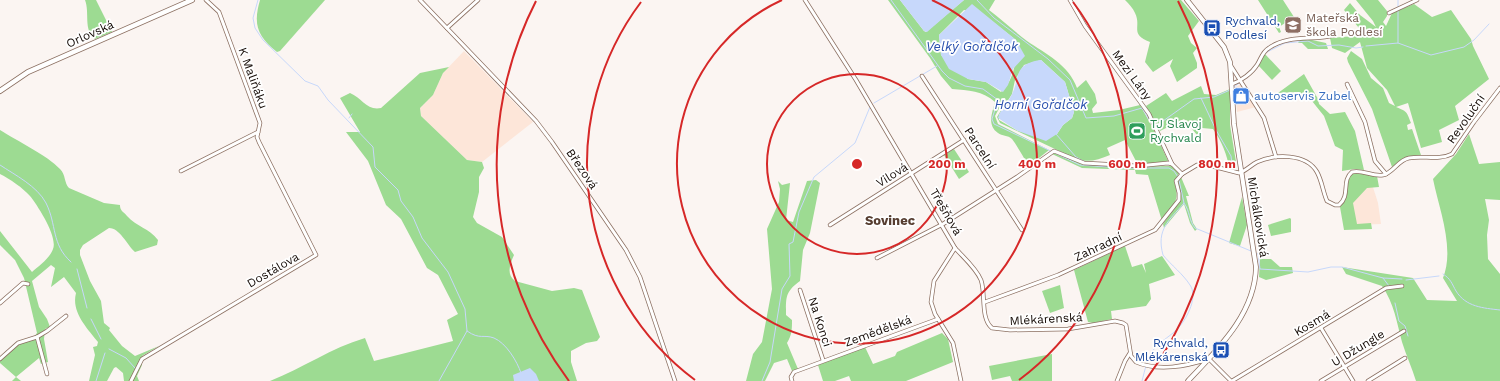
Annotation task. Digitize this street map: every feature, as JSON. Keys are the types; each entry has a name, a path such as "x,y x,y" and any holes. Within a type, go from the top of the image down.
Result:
{"main road":[{"name":"Orlovská","path":"0,91 17,78 192,0"}],"street":[{"name":"K Maliňáku","path":"206,0 219,12 227,31 260,123 258,132"},
{"name":"Březová","path":"420,0 540,126 626,250 640,277 675,381"},
{"path":"447,28 478,0"},
{"name":"Třešňová","path":"805,0 856,80 943,224 955,248 937,274 932,288 933,310 953,343 961,381"},
{"name":"Mezi Lány","path":"1070,0 1085,26 1149,114 1172,164"},
{"name":"Michálkovická","path":"1187,0 1224,47 1231,66 1234,124 1256,267 1255,282 1250,297 1235,327 1209,359 1188,381"},
{"path":"1389,13 1417,0"},
{"path":"1232,84 1257,65 1263,53 1276,43 1285,40 1335,35"},
{"path":"1231,66 1264,118 1276,157"},
{"name":"Parcelní","path":"922,76 1022,230"},
{"path":"1347,84 1365,122 1375,161 1386,174"},
{"name":"Revoluční","path":"1386,174 1404,160 1410,158 1436,158 1452,154 1500,88"},
{"path":"181,171 258,132"},
{"name":"Dostálova","path":"131,381 142,359 221,310 316,255 313,246 296,216 259,142 258,132"},
{"name":"Vilová","path":"830,225 964,140"},
{"path":"877,258 943,224 1051,153 1084,163 1138,166 1172,164 1180,176 1197,165 1204,164 1229,171 1241,172 1258,162 1276,157 1306,161 1313,166 1319,177 1327,201 1335,205 1339,205 1344,200 1346,180 1352,172 1379,175 1386,174"},
{"name":"Zahradní","path":"985,302 1058,275 1155,230 1179,200 1179,193 1176,183 1180,176"},
{"name":"Mlékárenská","path":"955,248 980,278 987,322 992,328 998,330 1068,329 1115,321 1121,322 1125,324 1130,353"},
{"path":"0,303 23,283 28,284"},
{"name":"Kosmá","path":"1209,359 1232,381 1386,288 1402,286"},
{"name":"Na Konci","path":"800,290 823,360"},
{"path":"0,359 18,343 37,337 66,316"},
{"name":"Zemědělská","path":"792,381 791,377 794,372 823,360 938,319"},
{"path":"1321,328 1353,381"},
{"name":"U Džungle","path":"1321,381 1404,331"},
{"path":"37,337 47,374"},
{"path":"1118,381 1122,368 1130,353 1136,362 1149,366 1176,367 1209,359"},
{"path":"1368,381 1406,358"}],"shaded area":[{"path":"464,51 533,122 482,162 467,160 421,116 420,108 433,95 443,73"},
{"path":"1242,84 1256,107 1237,112 1235,87"},
{"path":"1372,184 1378,203 1381,224 1354,225 1349,200"}],"green space":[{"path":"85,0 96,0 112,32 95,39 91,35 88,26"},
{"path":"260,0 325,0 280,51 277,52 265,40 258,29 257,16"},
{"path":"888,0 900,0 926,32 964,0 995,0 989,10 1027,41 1063,66 1077,88 1086,80 1095,94 1097,103 1092,109 1093,113 1119,110 1140,105 1154,130 1168,161 1138,165 1125,140 1107,148 1110,155 1106,157 1089,161 1076,159 1000,123 997,117 1006,102 1005,98 1001,99 1002,103 995,116 998,124 1049,150 1029,166 1012,139 1001,135 994,130 991,118 995,102 980,93 952,89 941,76 930,58","holes":["964,10 984,15 1016,40 1014,68 1010,81 1001,92 986,82 968,79 941,55 939,35","1041,60 1065,82 1074,112 1072,118 1063,125 1057,134 1018,131 999,120 999,115 1012,94 1015,80 1024,65"]},
{"path":"1125,0 1181,0 1199,21 1188,36 1191,43 1197,48 1193,53 1197,63 1197,68 1177,82 1170,66 1173,59 1153,72 1145,62 1150,42 1138,33 1137,18 1132,8"},
{"path":"1258,0 1283,0 1294,17 1279,27 1281,32 1279,33"},
{"path":"1356,0 1378,0 1387,11 1387,16 1383,22 1386,26 1392,13 1414,4 1432,17 1451,10 1471,39 1489,79 1455,106 1459,120 1439,130 1442,142 1421,148 1408,103 1396,107 1406,112 1411,123 1407,125 1408,130 1412,129 1421,155 1404,158 1392,167 1372,109 1348,62 1347,58 1351,51 1362,59 1371,78 1383,88 1389,103 1395,106 1387,90 1367,68 1360,42 1345,53 1332,48 1330,38 1355,36 1363,32 1367,37 1363,30 1359,28 1344,10 1350,3 1360,15 1376,27"},
{"path":"1300,40 1312,40 1326,43 1328,49 1308,49 1302,43 1298,43"},
{"path":"1264,53 1281,71 1272,80 1258,65"},
{"path":"449,67 443,73 433,95 420,108 421,116 467,160 482,162 484,168 479,177 479,192 473,217 477,223 502,237 514,255 510,269 510,275 512,278 515,281 552,291 574,288 582,290 600,337 597,341 586,343 571,351 571,362 577,381 270,381 340,347 365,338 374,361 453,341 447,320 458,314 438,275 427,268 401,219 386,205 368,161 346,132 360,132 340,98 350,93 372,108 381,108 420,73"},
{"path":"1304,74 1318,99 1319,104 1330,114 1345,112 1355,131 1364,170 1354,169 1342,171 1343,150 1335,146 1324,116 1312,101 1312,98 1298,92 1278,93"},
{"path":"1201,86 1204,94 1216,95 1230,89 1230,125 1237,168 1234,170 1229,169 1224,148 1213,129 1202,128 1197,135 1184,119 1160,131 1146,106 1166,93 1172,101"},
{"path":"0,130 40,153 54,164 62,171 66,184 69,188 104,203 120,205 121,210 131,220 151,233 158,240 157,245 135,252 117,231 109,228 83,245 80,250 80,255 90,281 101,301 104,323 110,328 109,330 122,346 135,356 159,346 142,356 142,365 137,376 139,381 124,381 123,373 116,367 107,381 89,381 95,355 93,347 97,346 98,342 81,319 76,307 76,293 64,277 51,287 55,268 51,265 32,281 39,307 47,319 50,327 45,329 44,339 48,362 41,364 39,358 16,377 0,363 0,360 18,345 32,339 37,333 24,278 15,260 0,245 0,231 32,272 49,256 54,244 53,237 46,222 30,196 8,178 0,174"},
{"path":"1469,134 1479,164 1500,162 1500,200 1485,199 1489,220 1487,235 1488,259 1500,274 1500,381 1416,381 1402,342 1392,306 1382,286 1346,274 1342,267 1413,278 1427,300 1457,301 1443,278 1446,266 1447,241 1433,179 1456,154"},
{"path":"954,149 969,172 959,179 944,155"},
{"path":"1055,153 1083,164 1127,167 1172,166 1179,173 1174,182 1177,194 1175,203 1162,221 1148,175 1136,174 1135,170 1082,168 1052,154"},
{"path":"1361,173 1377,176 1379,187 1367,188 1353,203 1357,224 1371,223 1372,229 1344,230 1340,207 1345,199 1351,174"},
{"path":"1179,177 1181,177 1189,196 1186,196 1193,223 1197,229 1195,231 1190,223 1184,204 1164,228 1163,224 1179,201 1177,182"},
{"path":"816,180 820,183 810,233 803,250 800,281 791,288 786,299 786,315 792,320 790,337 787,343 798,369 792,371 787,359 774,363 765,381 746,381 753,354 762,342 772,289 767,229 779,202 780,189 778,181 782,185 790,183 786,220 793,222 807,181"},
{"path":"1242,197 1247,225 1240,246 1229,243"},
{"path":"1290,218 1291,232 1271,236 1268,225"},
{"path":"1125,246 1132,267 1142,264 1146,273 1144,264 1162,256 1175,275 1149,284 1151,299 1146,306 1111,311 1112,319 1093,323 1088,322 1074,270"},
{"path":"1260,259 1271,259 1280,267 1292,267 1293,273 1266,280 1259,277"},
{"path":"1060,285 1064,308 1050,313 1042,291"},
{"path":"942,333 948,339 953,362 906,381 851,381 849,376 835,381 823,381 818,365 865,347 873,364 895,356 897,352"},
{"path":"1052,354 1052,381 1012,381 1010,376 992,380 989,366"},
{"path":"16,377 21,381 12,381"}],"water":[{"path":"900,0 964,0 927,32 924,31"},
{"name":"Velký Gořalčok","path":"972,4 1016,40 1025,56 1013,69 1008,85 1003,92 986,82 968,79 949,69 941,55 939,35"},
{"name":"Horní Gořalčok","path":"1041,60 1065,82 1074,112 1072,118 1063,125 1057,134 1046,141 1018,131 998,118 1011,96 1021,68 1032,62"},
{"path":"530,368 536,374 539,381 514,381 513,375"}],"waterway":[{"path":"258,0 253,18 255,28 263,40 305,81 318,86 328,100 373,147 375,167 398,190 401,201 413,217 422,238 448,272 465,309 467,331 471,334 498,340 503,344 517,363 521,373"},
{"path":"891,0 942,71 949,78 965,86 983,89 998,100 992,119 994,124 1080,165 1123,168 1169,168 1174,171 1178,177"},
{"path":"977,0 994,18 1048,59 1070,80 1086,118 1114,116 1142,108 1153,126"},
{"path":"1398,0 1398,7"},
{"path":"1398,11 1398,43"},
{"path":"1366,46 1398,43 1431,55 1464,47 1474,40 1489,24"},
{"path":"1256,69 1265,53 1285,43 1308,41 1318,46 1339,45 1356,48 1363,47"},
{"path":"874,103 937,66"},
{"path":"1234,87 1239,83"},
{"path":"1156,126 1194,99 1214,97 1230,90"},
{"path":"1201,98 1216,130 1231,156 1232,164"},
{"path":"762,381 770,362 782,289 790,276 789,244 793,242 799,212 814,177 855,143 870,107"},
{"path":"349,118 352,114"},
{"path":"1056,134 1076,157 1085,162"},
{"path":"0,165 25,181 42,197 49,211 60,248 71,262"},
{"path":"1142,381 1146,364 1150,356 1157,346 1173,333 1182,323 1191,306 1193,295 1190,285 1163,255 1161,246 1161,238 1165,226 1184,203 1179,180"},
{"path":"1184,203 1195,228 1251,251"},
{"path":"1256,253 1258,254 1260,269 1308,272 1331,267 1342,267 1383,278 1402,279"},
{"path":"77,269 87,308"},
{"path":"1443,274 1450,280 1460,296 1470,304 1500,310"},
{"path":"1406,280 1439,276"},
{"path":"1383,278 1389,286"},
{"path":"1395,303 1399,321 1405,326 1408,336"},
{"path":"91,319 101,339"},
{"path":"439,381 467,331"},
{"path":"109,349 126,358 135,368"},
{"path":"96,381 105,353"}],"place":[{"name":"Mateřská škola Podlesí","path":"1293,25"},
{"name":"Rychvald, Podlesí","path":"1212,28"},
{"name":"autoservis Zubel","path":"1241,96"},
{"name":"TJ Slavoj Rychvald","path":"1137,131"},
{"name":"Rychvald, Mlékárenská","path":"1221,350"}],"district":[{"name":"Sovinec","path":"890,220"}]}
